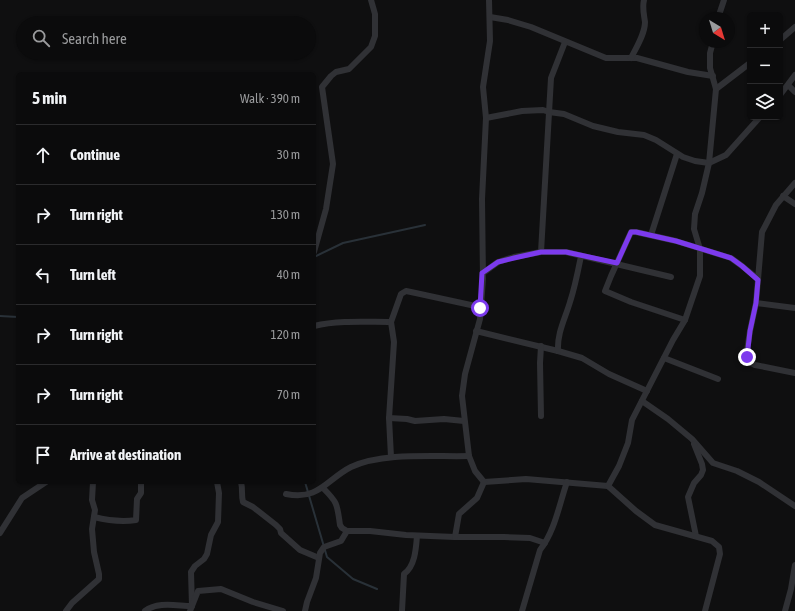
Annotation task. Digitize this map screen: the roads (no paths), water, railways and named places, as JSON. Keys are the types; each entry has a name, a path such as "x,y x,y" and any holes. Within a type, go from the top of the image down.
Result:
{"street":[{"path":"316,245 326,209 333,164 322,86 336,72 349,68 371,47 376,36 375,14 371,0"},
{"path":"484,482 475,471 469,456 462,396 465,374 480,308 482,273 482,199 486,118 483,87 490,41 489,0"},
{"path":"631,58 640,40 645,24 642,7 644,0"},
{"path":"720,12 724,0"},
{"path":"490,17 508,20 531,27 606,58 637,58 688,72 712,76"},
{"path":"783,37 795,27"},
{"path":"541,252 551,78 565,42"},
{"path":"608,486 619,466 628,443 632,420 673,340 685,320 700,276 700,249 694,229 695,214 709,163 716,89 710,68 711,48"},
{"path":"716,89 747,65"},
{"path":"783,91 795,74"},
{"path":"788,85 795,92"},
{"path":"486,118 522,111 543,110 564,114 593,126 644,136 661,143 677,154 695,161 709,163 726,155 757,120"},
{"path":"651,235 677,154"},
{"path":"795,183 776,205 762,232 756,303 750,331 747,357 749,362 755,365 795,372"},
{"path":"784,196 795,204"},
{"path":"685,320 631,302 606,291 631,232 676,241 731,258 758,280"},
{"path":"482,273 498,262 541,252 566,252 671,277"},
{"path":"558,351 560,327 570,302 581,256"},
{"path":"392,457 389,418 394,342 391,322 401,294 406,291 480,308"},
{"path":"756,303 795,308"},
{"path":"316,326 326,323 391,322"},
{"path":"476,331 541,346 582,358 609,374 647,390"},
{"path":"541,346 541,416"},
{"path":"664,358 718,379"},
{"path":"642,401 668,419 692,439 713,463 737,471 759,482 795,506"},
{"path":"389,418 407,418 415,421 444,419 464,421"},
{"path":"692,439 703,470 701,475 694,483 688,497 696,536"},
{"path":"286,494 303,495 323,488 351,468 370,461 392,457 469,456"},
{"path":"484,482 526,479 608,486 636,511 655,525 712,541 719,547 720,554 706,611"},
{"path":"454,538 459,514 477,498 484,482"},
{"path":"522,611 540,550 546,543 554,524 567,482"},
{"path":"0,533 22,498 43,484"},
{"path":"66,611 72,603 99,579 94,552 92,529 94,517 92,500 93,484"},
{"path":"94,517 129,521 136,520 137,499 141,493 141,484"},
{"path":"191,609 191,572 207,554 211,535 218,522 219,493 217,484"},
{"path":"241,484 241,496 243,502 253,507 276,525 280,529 281,533 300,550 319,558"},
{"path":"323,488 337,504 340,525 347,531 370,531 454,538 530,538 546,543"},
{"path":"306,611 307,602 316,578 319,558 324,547 341,542 347,531"},
{"path":"402,611 404,574 410,570 413,563 417,536"},
{"path":"785,611 795,565"},
{"path":"191,609 198,591 221,588 253,602 283,611"},
{"path":"146,611 150,607 160,605 191,609"}],"waterway":[{"path":"316,256 343,243 425,225"},
{"path":"0,316 16,317"},
{"path":"306,484 327,557 353,579 377,589"}]}
